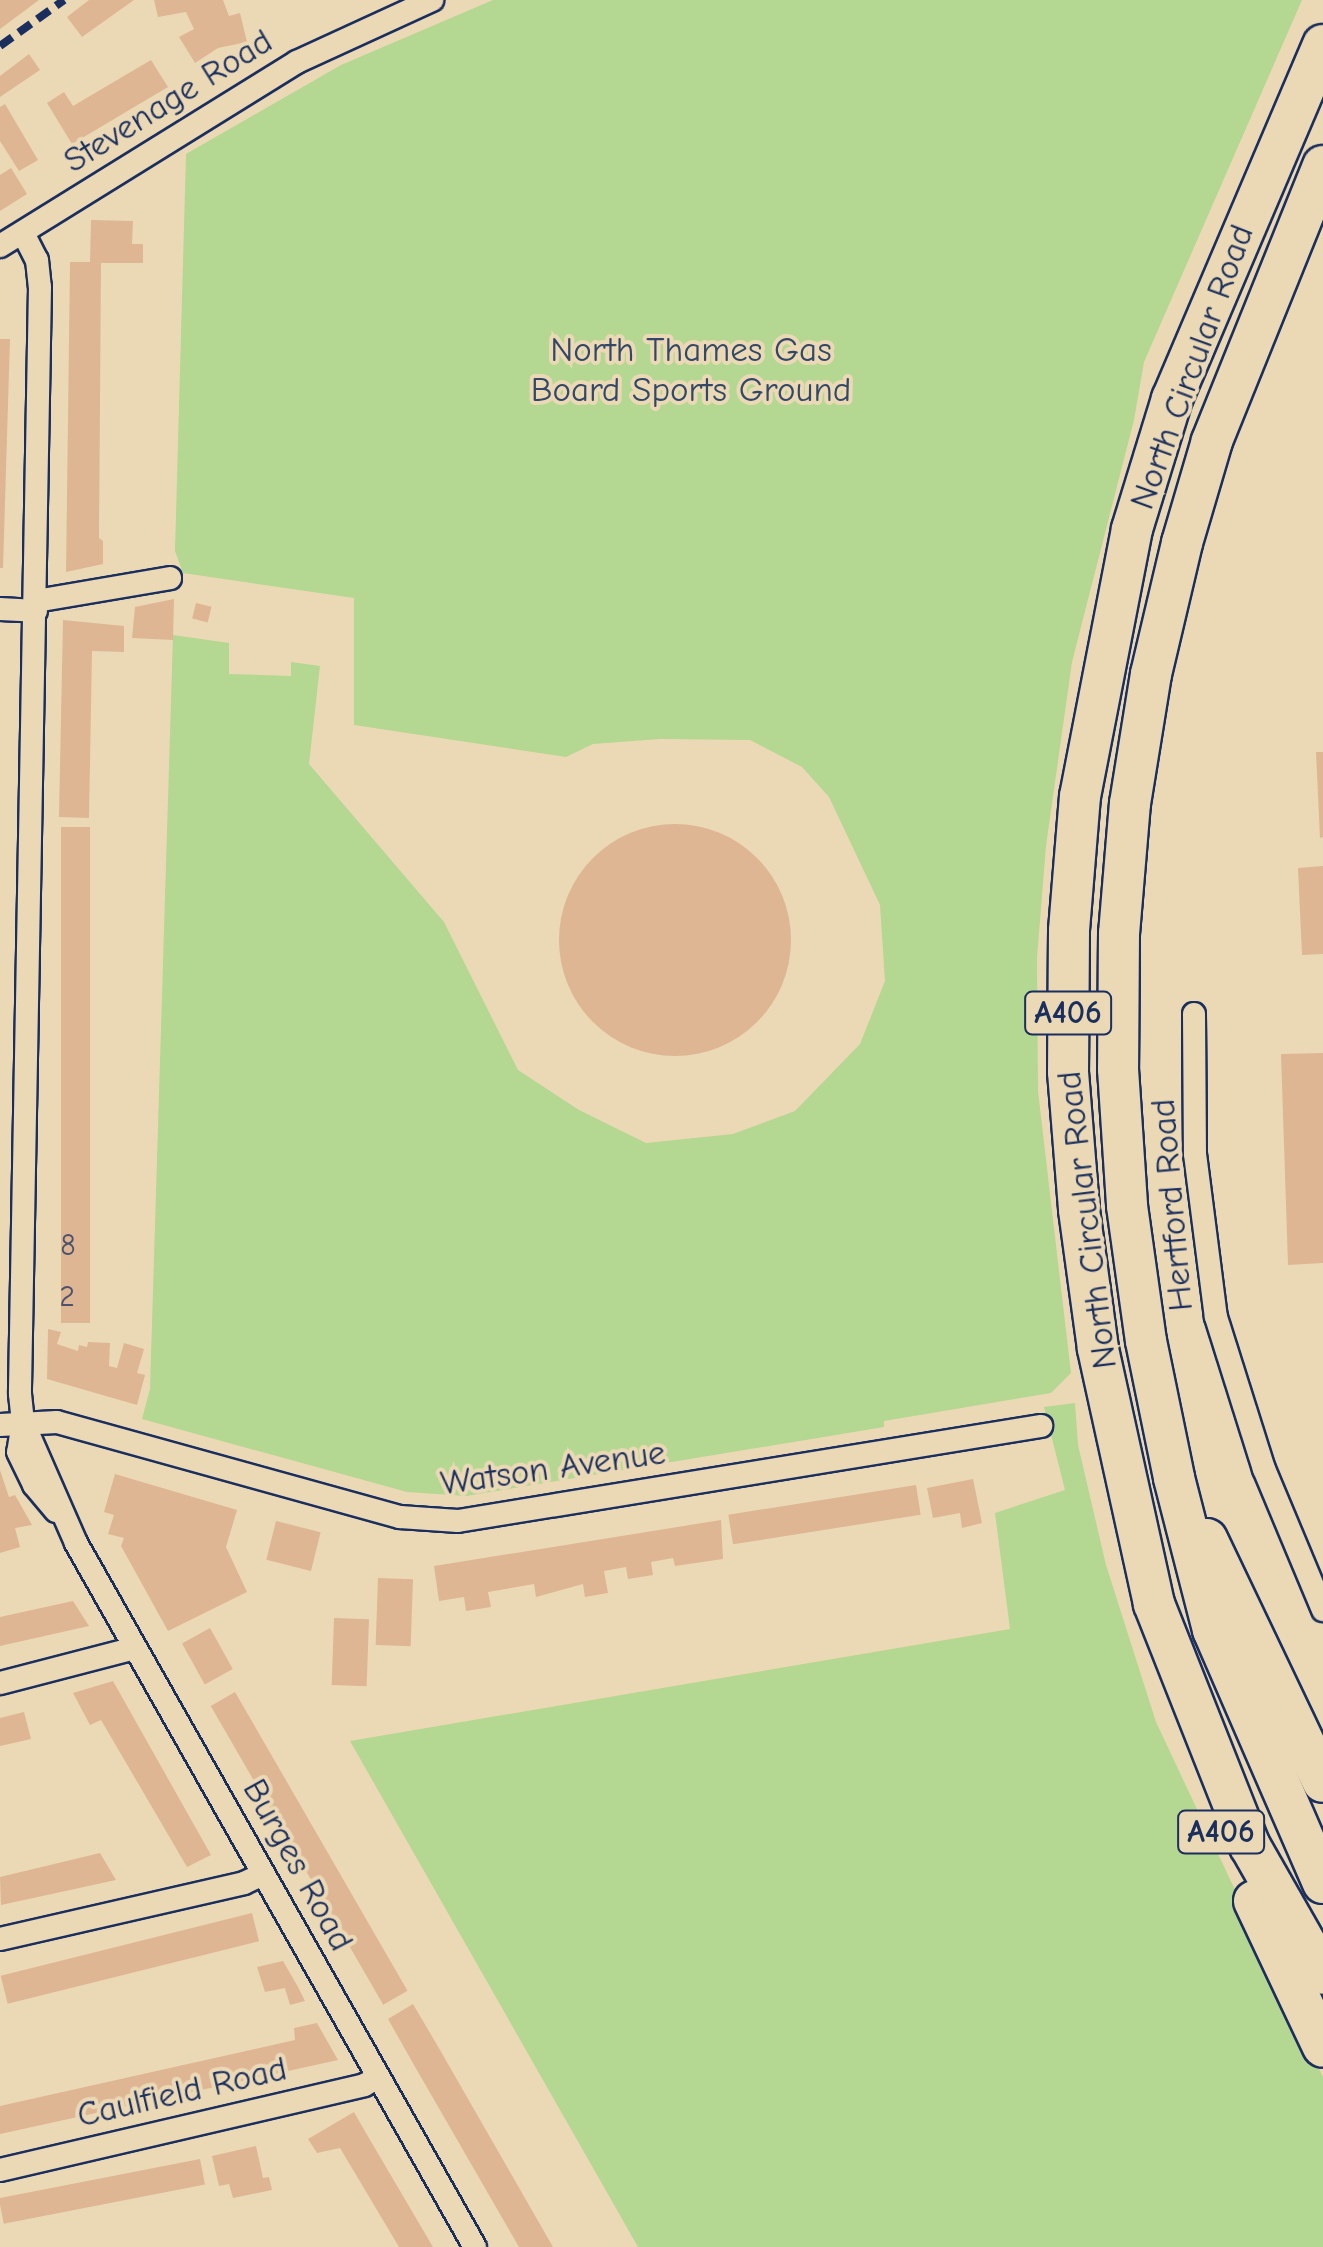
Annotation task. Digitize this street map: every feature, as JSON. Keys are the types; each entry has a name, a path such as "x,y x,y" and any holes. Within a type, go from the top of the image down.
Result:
{"highway":[{"name":"North Circular Road","path":"1323,45 1221,276 1164,424 1132,529 1080,796 1068,931 1068,1072 1079,1210 1098,1348 1154,1604 1250,1846 1323,1974"},
{"name":"North Circular Road","path":"1323,166 1212,441 1182,543 1152,674 1130,803 1119,933 1118,1069 1127,1206 1146,1342 1174,1478 1213,1630 1323,1883"},
{"name":"A406","path":"1174,1478 1222,1567 1277,1694 1323,1782"},
{"name":"A406","path":"1154,1604 1210,1808 1323,2047"}],"street":[{"name":"Stevenage Road","path":"0,246 297,62 432,0"},
{"name":"Burges Road","path":"23,233 36,260 40,286 20,1394 12,1424 18,1452 34,1485 62,1517 475,2247"},
{"path":"0,609 36,606 170,578"},
{"name":"Hertford Road","path":"1194,1014 1196,1154 1216,1317 1264,1469 1323,1610"},
{"name":"Watson Avenue","path":"12,1424 74,1426 400,1517 458,1521 1040,1426"},
{"path":"0,1683 119,1656 135,1648"},
{"path":"0,1939 244,1883 263,1874"},
{"name":"Caulfield Road","path":"0,2170 364,2085 378,2078"}],"green space":[{"name":"North Thames Gas Board Sports Ground","path":"493,0 1302,0 1144,362 1134,420 1072,662 1046,846 1037,958 1038,1091 1071,1373 1051,1393 884,1421 884,1427 466,1496 407,1492 142,1419 150,1389 173,635 229,643 229,674 291,676 291,662 320,666 309,764 444,922 518,1070 579,1110 646,1143 733,1134 795,1111 860,1044 885,981 880,905 829,797 802,767 750,740 660,739 593,744 566,757 354,725 354,598 183,573 175,551 186,154 341,65"},
{"path":"1075,1403 1078,1445 1106,1565 1156,1722 1323,2077 1323,2247 638,2247 350,1741 1010,1629 995,1513 1065,1490 1044,1407"}],"building":[{"path":"0,0 39,0 0,29"},
{"path":"89,0 134,0 82,37 67,17"},
{"path":"154,0 223,0 229,16 240,13 247,42 218,48 195,63 179,37 194,29 186,12 158,17"},
{"path":"29,54 40,70 0,97 0,76"},
{"path":"151,60 168,87 72,144 47,103 64,92 73,106"},
{"path":"5,104 38,160 19,171 0,141 0,107"},
{"path":"11,168 27,194 0,211 0,175"},
{"path":"91,220 133,221 132,244 143,244 143,263 101,263 99,538 103,541 103,564 66,572 70,262 90,262"},
{"path":"0,339 10,339 3,568 0,568"},
{"path":"174,599 173,640 132,638 135,607"},
{"path":"196,603 212,607 208,622 192,619"},
{"path":"63,620 124,626 124,652 92,651 89,818 59,817"},
{"path":"1316,752 1323,752 1320,838"},
{"path":"675,824 719,833 757,858 782,896 791,940 782,984 757,1022 719,1047 675,1056 631,1047 593,1022 568,984 559,940 568,896 593,858 631,833"},
{"path":"61,827 90,827 90,1323 61,1323"},
{"path":"1323,866 1323,954 1302,955 1298,868"},
{"path":"1323,1053 1323,1263 1288,1265 1281,1054"},
{"path":"48,1329 61,1332 57,1344 78,1351 79,1345 87,1347 88,1342 110,1343 109,1366 117,1368 124,1343 144,1349 137,1373 145,1375 137,1405 47,1379"},
{"path":"0,1470 9,1497 15,1495 32,1525 15,1528 20,1547 0,1553"},
{"path":"115,1474 237,1510 226,1547 247,1592 168,1631 121,1546 124,1538 108,1534 114,1515 104,1512"},
{"path":"973,1479 982,1523 962,1528 960,1513 933,1518 927,1488"},
{"path":"916,1485 921,1515 733,1544 728,1515"},
{"path":"721,1520 723,1559 675,1566 673,1558 651,1562 653,1575 628,1579 626,1567 604,1571 608,1593 585,1597 583,1584 536,1597 534,1584 488,1592 491,1607 466,1611 464,1597 439,1601 434,1566"},
{"path":"276,1521 321,1532 311,1571 266,1560"},
{"path":"378,1578 413,1579 411,1646 376,1645"},
{"path":"73,1601 89,1626 0,1646 0,1617"},
{"path":"334,1618 369,1619 367,1686 332,1685"},
{"path":"210,1628 233,1669 205,1685 182,1644"},
{"path":"113,1681 211,1855 187,1867 101,1720 90,1725 73,1693"},
{"path":"235,1692 408,1991 383,2005 211,1706"},
{"path":"24,1712 31,1739 0,1746 0,1718"},
{"path":"100,1853 116,1880 1,1905 0,1877"},
{"path":"252,1913 259,1941 8,2004 1,1976"},
{"path":"283,1961 305,2001 290,2005 285,1988 265,1992 257,1967"},
{"path":"413,2004 553,2247 519,2247 414,2065 388,2019"},
{"path":"317,2023 338,2060 0,2134 0,2106 295,2040 294,2028"},
{"path":"354,2112 433,2247 399,2247 340,2148 317,2153 308,2139"},
{"path":"256,2146 263,2178 269,2177 272,2190 233,2198 229,2184 219,2186 212,2156"},
{"path":"200,2159 205,2185 4,2224 0,2198"}],"railway":[{"path":"0,46 64,0"}]}
